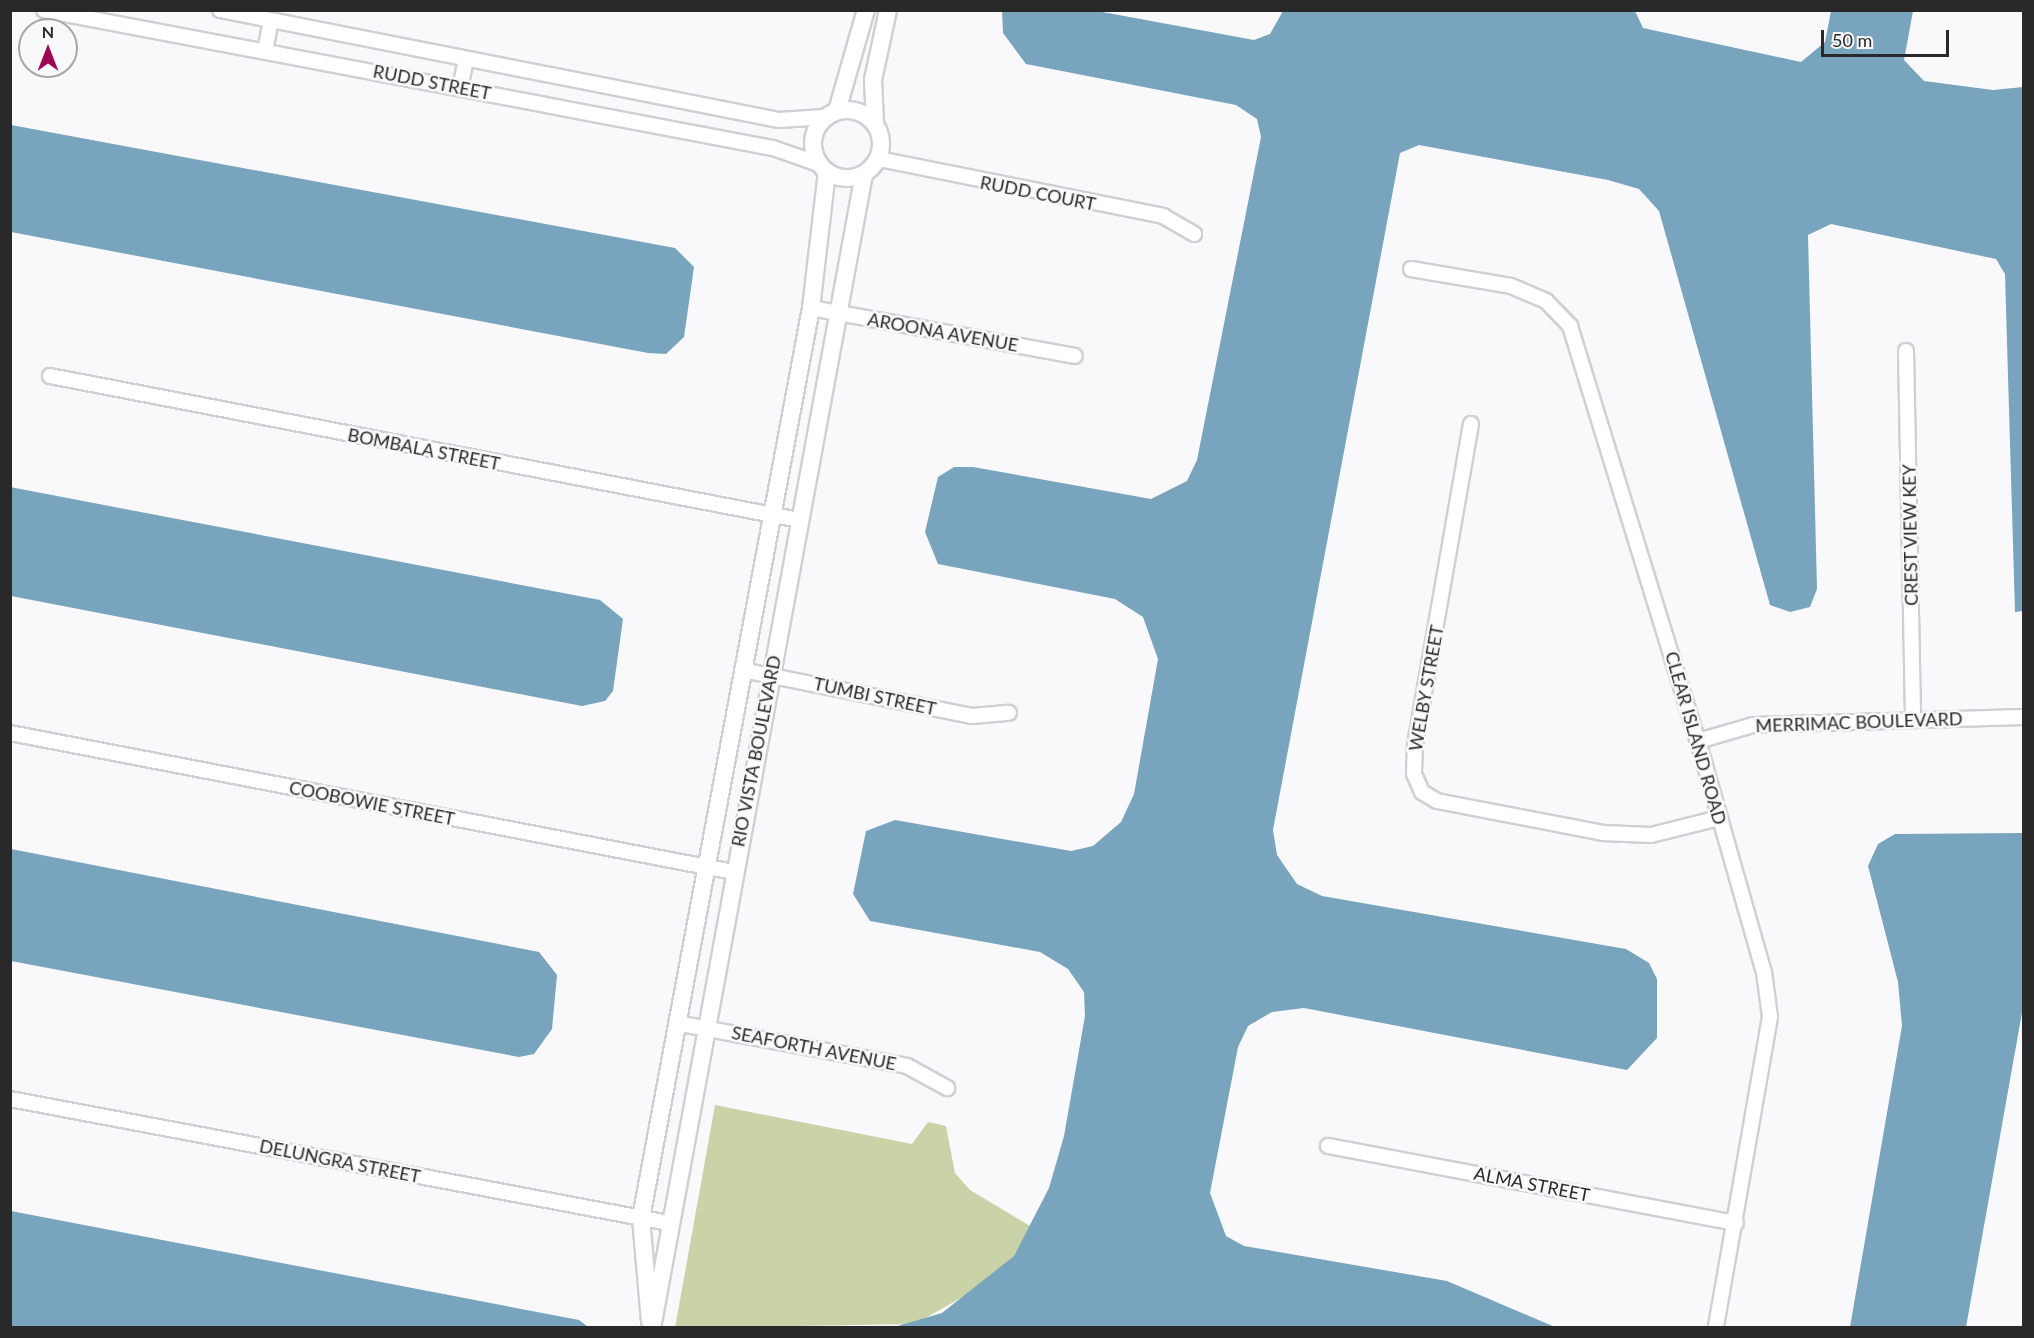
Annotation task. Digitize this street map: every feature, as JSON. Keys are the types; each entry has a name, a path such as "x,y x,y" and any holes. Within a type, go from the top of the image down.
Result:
{"street":[{"name":"RUDD STREET","path":"44,10 773,148 823,168"},
{"name":"RUDD STREET","path":"220,10 466,60 794,122 831,114"},
{"path":"866,10 831,114 814,139 823,168 864,174 879,159 881,137 875,123 873,80 888,10"},
{"path":"265,51 271,21"},
{"path":"460,88 466,60"},
{"path":"831,114 851,110 875,123"},
{"name":"RUDD COURT","path":"879,159 1163,216 1194,234"},
{"name":"RIO VISTA BOULEVARD","path":"651,1328 641,1218 811,308 823,168"},
{"name":"RIO VISTA BOULEVARD","path":"651,1328 704,1027 864,174"},
{"name":"CLEAR ISLAND ROAD","path":"1411,268 1522,290 1546,301 1570,326 1698,741 1764,972 1770,1017 1716,1328"},
{"name":"AROONA AVENUE","path":"811,308 1075,356"},
{"name":"CREST VIEW KEY","path":"1906,351 1913,719"},
{"name":"BOMBALA STREET","path":"50,376 799,520"},
{"name":"WELBY STREET","path":"1471,424 1415,744 1414,774 1422,792 1444,803 1615,834 1670,832 1719,818"},
{"name":"TUMBI STREET","path":"742,670 972,716 1009,713"},
{"name":"MERRIMAC BOULEVARD","path":"1698,741 1753,725 2024,717"},
{"name":"COOBOWIE STREET","path":"10,733 733,872"},
{"name":"SEAFORTH AVENUE","path":"676,1023 907,1066 947,1088"},
{"name":"DELUNGRA STREET","path":"10,1099 669,1223"},
{"name":"ALMA STREET","path":"1328,1146 1736,1223"}],"green space":[{"path":"715,1105 912,1144 928,1122 946,1126 955,1173 970,1190 1030,1226 1014,1256 980,1287 915,1324 675,1328"}],"water":[{"path":"1002,11 1097,11 1254,40 1270,34 1283,11 1635,11 1643,28 1801,62 1825,42 1831,11 1913,11 1904,60 1924,81 1993,90 2023,87 2023,611 2015,612 2005,274 1996,259 1831,224 1808,235 1817,589 1810,607 1790,612 1770,605 1659,211 1639,189 1608,180 1419,145 1400,153 1273,830 1277,855 1297,884 1322,896 1626,949 1649,963 1657,979 1657,1038 1627,1070 1304,1008 1272,1012 1248,1026 1238,1047 1210,1193 1226,1236 1244,1246 1447,1281 1555,1327 894,1327 942,1313 1014,1256 1049,1188 1064,1136 1085,1016 1084,992 1068,969 1040,952 870,921 853,894 866,831 895,820 1071,851 1093,846 1121,822 1134,794 1158,659 1143,617 1115,599 938,564 925,532 938,477 954,467 973,467 1151,499 1187,481 1197,460 1261,137 1257,119 1236,105 1026,64 1003,33"},
{"path":"11,125 675,248 694,267 684,337 666,354 648,353 11,232"},
{"path":"10,487 600,600 623,619 613,691 605,701 582,706 11,596"},
{"path":"2023,833 2023,1007 1966,1327 1850,1327 1902,1026 1898,982 1868,866 1878,844 1895,834"},
{"path":"11,849 539,952 557,975 552,1029 534,1054 519,1057 11,961"},
{"path":"11,1211 579,1320 588,1327 11,1327"}]}
